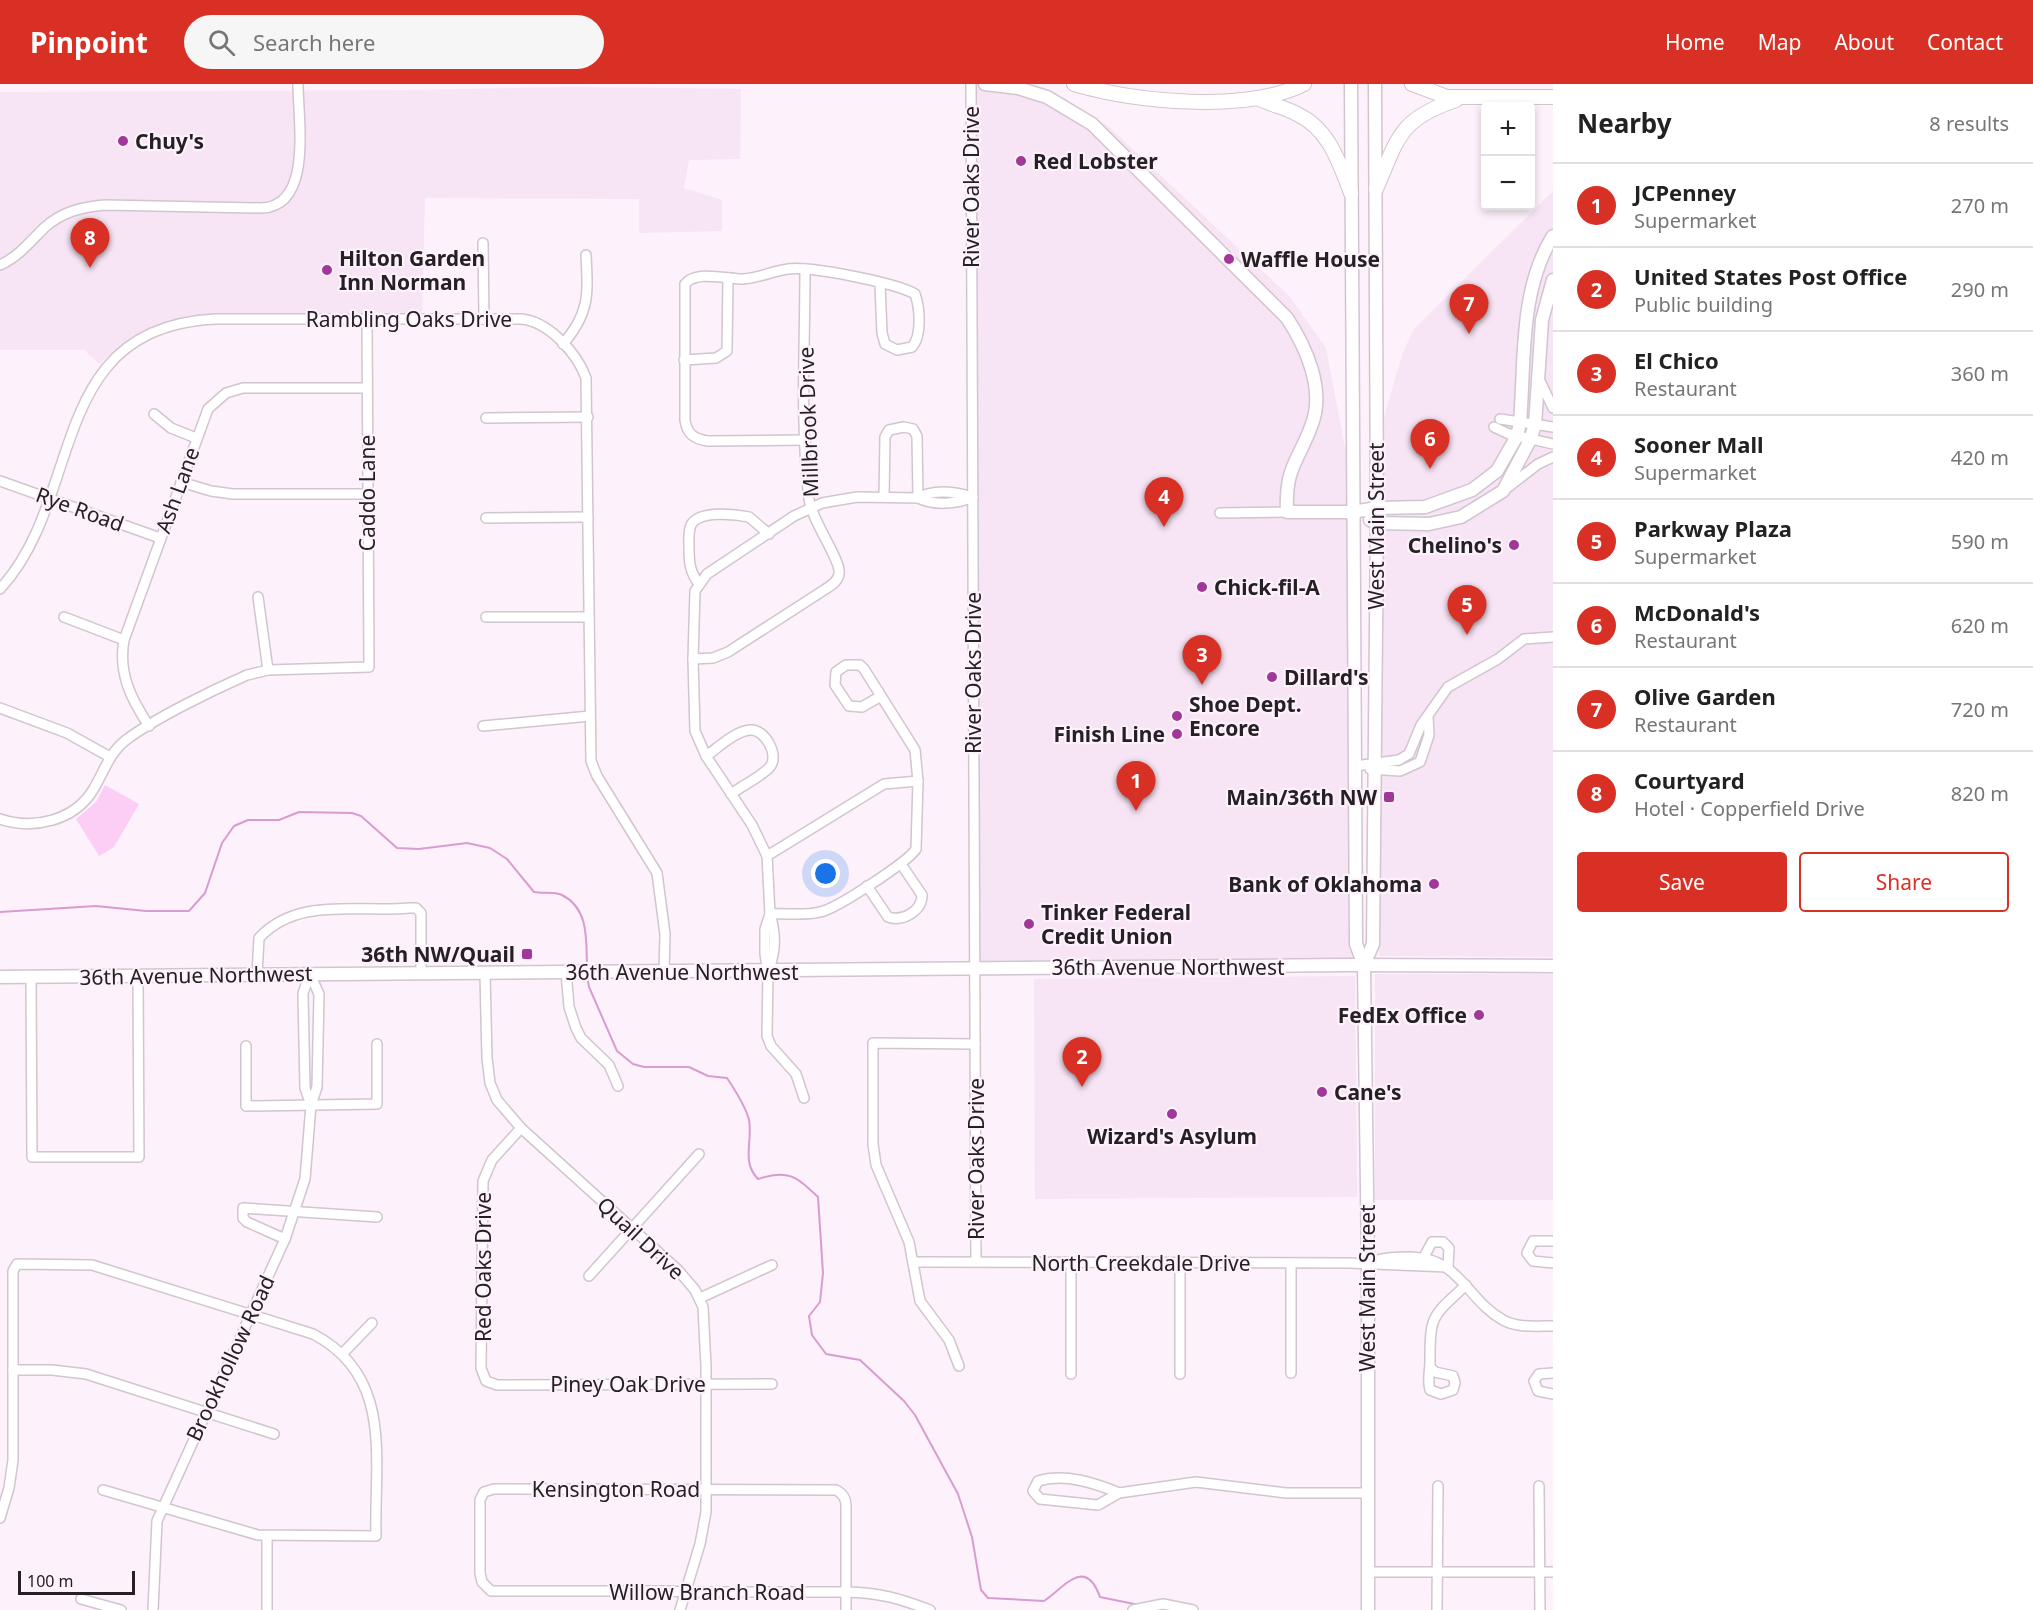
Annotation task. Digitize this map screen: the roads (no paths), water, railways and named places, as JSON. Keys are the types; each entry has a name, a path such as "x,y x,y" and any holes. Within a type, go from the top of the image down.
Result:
{"highway":[{"path":"1074,84 1152,100 1258,98 1298,86"},
{"path":"1413,84 1437,94 1460,98 1553,97"},
{"path":"1258,98 1303,117 1322,132 1334,150 1351,193"},
{"path":"1376,189 1393,147 1408,125 1427,111 1460,98"}],"main road":[{"path":"985,84 1018,88 1047,97 1092,124 1287,318 1306,354 1314,381 1316,404 1312,423 1288,478 1287,512 1352,512 1377,508 1425,507 1472,490 1497,471 1517,436 1520,423 1529,300 1542,254 1553,236"},
{"name":"West Main Street","path":"1351,84 1356,944 1364,965 1368,1263 1368,1610"},
{"name":"West Main Street","path":"1364,965 1373,944 1377,523 1375,84"},
{"path":"1352,512 1377,523 1429,524 1461,517 1503,491 1530,440 1534,425 1542,320 1553,280"},
{"name":"36th Avenue Northwest","path":"0,977 1364,965 1553,966"}],"street":[{"path":"0,265 20,253 50,223 62,215 84,207 105,205 262,208 276,206 288,197 297,177 298,84"},
{"name":"River Oaks Drive","path":"971,84 976,1262"},
{"path":"483,243 484,319"},
{"path":"563,344 582,321 586,307 586,255"},
{"path":"806,440 708,441 692,436 685,420 685,284 693,278 751,278 788,269 805,269 880,284 907,290 916,297 918,334 912,347 897,350 885,344 880,284"},
{"name":"Millbrook Drive","path":"693,659 713,658 728,652 837,580 839,565 815,523 810,508 806,440 805,269"},
{"path":"684,360 716,358 727,351 728,278"},
{"name":"Rambling Oaks Drive","path":"0,589 28,551 84,401 92,387 120,353 146,336 172,326 198,320 484,319 532,321 563,344 581,365 586,378 590,716 593,768 657,873 665,934 664,972"},
{"name":"Caddo Lane","path":"268,670 369,667 367,320"},
{"path":"1538,369 1542,387 1553,408"},
{"name":"Ash Lane","path":"149,726 123,675 121,658 124,640 196,438 213,403 235,390 258,387 367,387"},
{"path":"154,414 171,429 196,438"},
{"path":"486,418 588,417"},
{"path":"1500,419 1553,427"},
{"path":"884,497 885,437 889,430 904,427 913,429 918,436 918,498"},
{"path":"1494,428 1530,440 1553,444"},
{"path":"1503,491 1538,464 1553,457"},
{"name":"Rye Road","path":"0,481 160,538"},
{"path":"181,482 211,491 233,494 367,494"},
{"path":"804,1098 796,1074 768,1041 768,972 775,953 775,930 770,914 766,856 757,834 706,756 693,721 694,599 699,584 707,574 810,508 833,501 884,497 918,498 927,492 957,492 974,497"},
{"path":"1220,513 1287,512"},
{"path":"699,584 693,575 689,560 689,531 696,519 704,516 749,517 768,534"},
{"path":"486,518 588,517"},
{"path":"0,819 26,825 40,824 71,811 92,792 110,757 127,740 238,679 268,670 258,597"},
{"path":"64,617 124,640"},
{"path":"486,617 589,617"},
{"path":"1355,766 1400,771 1420,762 1429,735 1428,717 1440,695 1457,680 1471,675 1524,639 1553,637"},
{"path":"770,914 822,912 910,858 917,844 918,781 915,750 881,696 860,665 846,664 836,672 835,685 849,706 862,707 881,696"},
{"path":"0,708 67,733 110,757"},
{"path":"483,726 590,716"},
{"path":"706,756 742,732 752,729 760,732 772,750 774,759 770,767 731,794"},
{"path":"766,856 785,847 884,784 918,781"},
{"path":"867,886 888,917 896,919 907,916 919,907 922,895 901,864"},
{"path":"257,975 259,938 294,916 316,910 410,908 416,908 421,913 421,974"},
{"path":"573,972 569,1007 576,1028 581,1038 609,1065 618,1086"},
{"name":"Brookhollow Road","path":"310,974 303,993 305,1088 311,1105"},
{"name":"Brookhollow Road","path":"153,1610 155,1528 204,1412 285,1239 308,1163 311,1105 317,1087 319,994 310,974"},
{"name":"Quail Drive","path":"485,974 485,1029 490,1083 503,1109 521,1128 678,1269 700,1298 705,1327 706,1384 704,1530 680,1610"},
{"path":"31,976 32,1157 139,1157 138,976"},
{"path":"959,1366 949,1340 920,1301 909,1242 881,1178 875,1156 873,1043 975,1044"},
{"path":"246,1046 246,1106 377,1104 376,1044"},
{"name":"Red Oaks Drive","path":"486,1380 481,1368 483,1181 492,1160 521,1128"},
{"path":"589,1276 699,1154"},
{"path":"285,1239 247,1222 242,1210 250,1206 295,1212 377,1217"},
{"path":"1553,1241 1533,1241 1527,1252 1533,1261 1553,1263"},
{"path":"1424,1257 1432,1242 1443,1242 1449,1248 1448,1267"},
{"path":"1368,1263 1385,1257 1424,1257 1448,1267 1503,1320 1518,1325 1553,1326"},
{"path":"0,1518 13,1460 14,1267 22,1262 92,1265 312,1334 342,1354 366,1386 372,1404 376,1536 267,1536 241,1532 103,1490"},
{"name":"North Creekdale Drive","path":"913,1262 1368,1263"},
{"path":"1071,1263 1071,1374"},
{"path":"1180,1263 1180,1374"},
{"path":"1291,1263 1291,1373"},
{"path":"1368,1263 1386,1266 1448,1267"},
{"path":"700,1298 772,1264"},
{"path":"1430,1367 1431,1322 1467,1286"},
{"path":"342,1354 372,1323"},
{"path":"13,1370 52,1370 86,1374 274,1434"},
{"path":"1553,1373 1539,1374 1534,1382 1538,1391 1553,1394"},
{"name":"Piney Oak Drive","path":"486,1380 497,1385 772,1384"},
{"path":"1119,1493 1101,1485 1066,1479 1038,1481 1033,1491 1040,1499 1098,1505 1119,1493 1196,1482 1286,1493 1368,1493"},
{"path":"1437,1486 1437,1610"},
{"path":"1539,1486 1540,1610"},
{"name":"Kensington Road","path":"484,1586 480,1573 479,1505 482,1495 488,1490 831,1489 843,1494 846,1502 846,1592"},
{"path":"267,1536 267,1610"},
{"path":"1368,1572 1553,1572"},
{"name":"Willow Branch Road","path":"484,1586 492,1591 880,1593 930,1610"},
{"path":"846,1592 846,1610"},
{"path":"81,1599 121,1610"},
{"path":"1133,1610 1169,1604 1193,1610"}],"waterway":[{"path":"0,912 96,906 146,911 189,911 205,893 222,843 234,826 248,820 279,820 299,812 352,813 361,816 397,848 419,849 467,843 490,848 507,859 534,892 562,895 571,901 582,917 586,937 587,968"},
{"path":"587,977 589,987 617,1051 633,1064 644,1067 689,1067 708,1076 727,1078 748,1115 750,1166 758,1179 777,1175 791,1176 818,1197 823,1273 820,1302 809,1316 812,1335 826,1354 860,1360 904,1401 915,1415 958,1494 972,1537 981,1590 988,1598 1044,1601 1066,1583 1081,1577 1088,1578 1100,1597 1139,1605"}],"place":[{"name":"Chuy's","path":"123,141"},
{"name":"Red Lobster","path":"1021,161"},
{"name":"Waffle House","path":"1229,259"},
{"name":"Courtyard","path":"90,268"},
{"name":"Hilton Garden Inn Norman","path":"327,270"},
{"name":"Olive Garden","path":"1469,334"},
{"name":"McDonald's","path":"1430,469"},
{"name":"Sooner Mall","path":"1164,527"},
{"name":"Chelino's","path":"1514,545"},
{"name":"Chick-fil-A","path":"1202,587"},
{"name":"Parkway Plaza","path":"1467,635"},
{"name":"Dillard's","path":"1272,677"},
{"name":"El Chico","path":"1202,685"},
{"name":"Shoe Dept. Encore","path":"1177,716"},
{"name":"Finish Line","path":"1177,734"},
{"name":"Main/36th NW","path":"1389,797"},
{"name":"JCPenney","path":"1136,811"},
{"name":"Bank of Oklahoma","path":"1434,884"},
{"name":"Tinker Federal Credit Union","path":"1029,924"},
{"name":"36th NW/Quail","path":"527,954"},
{"name":"FedEx Office","path":"1479,1015"},
{"name":"United States Post Office","path":"1082,1087"},
{"name":"Cane's","path":"1322,1092"},
{"name":"Wizard's Asylum","path":"1172,1114"}]}
